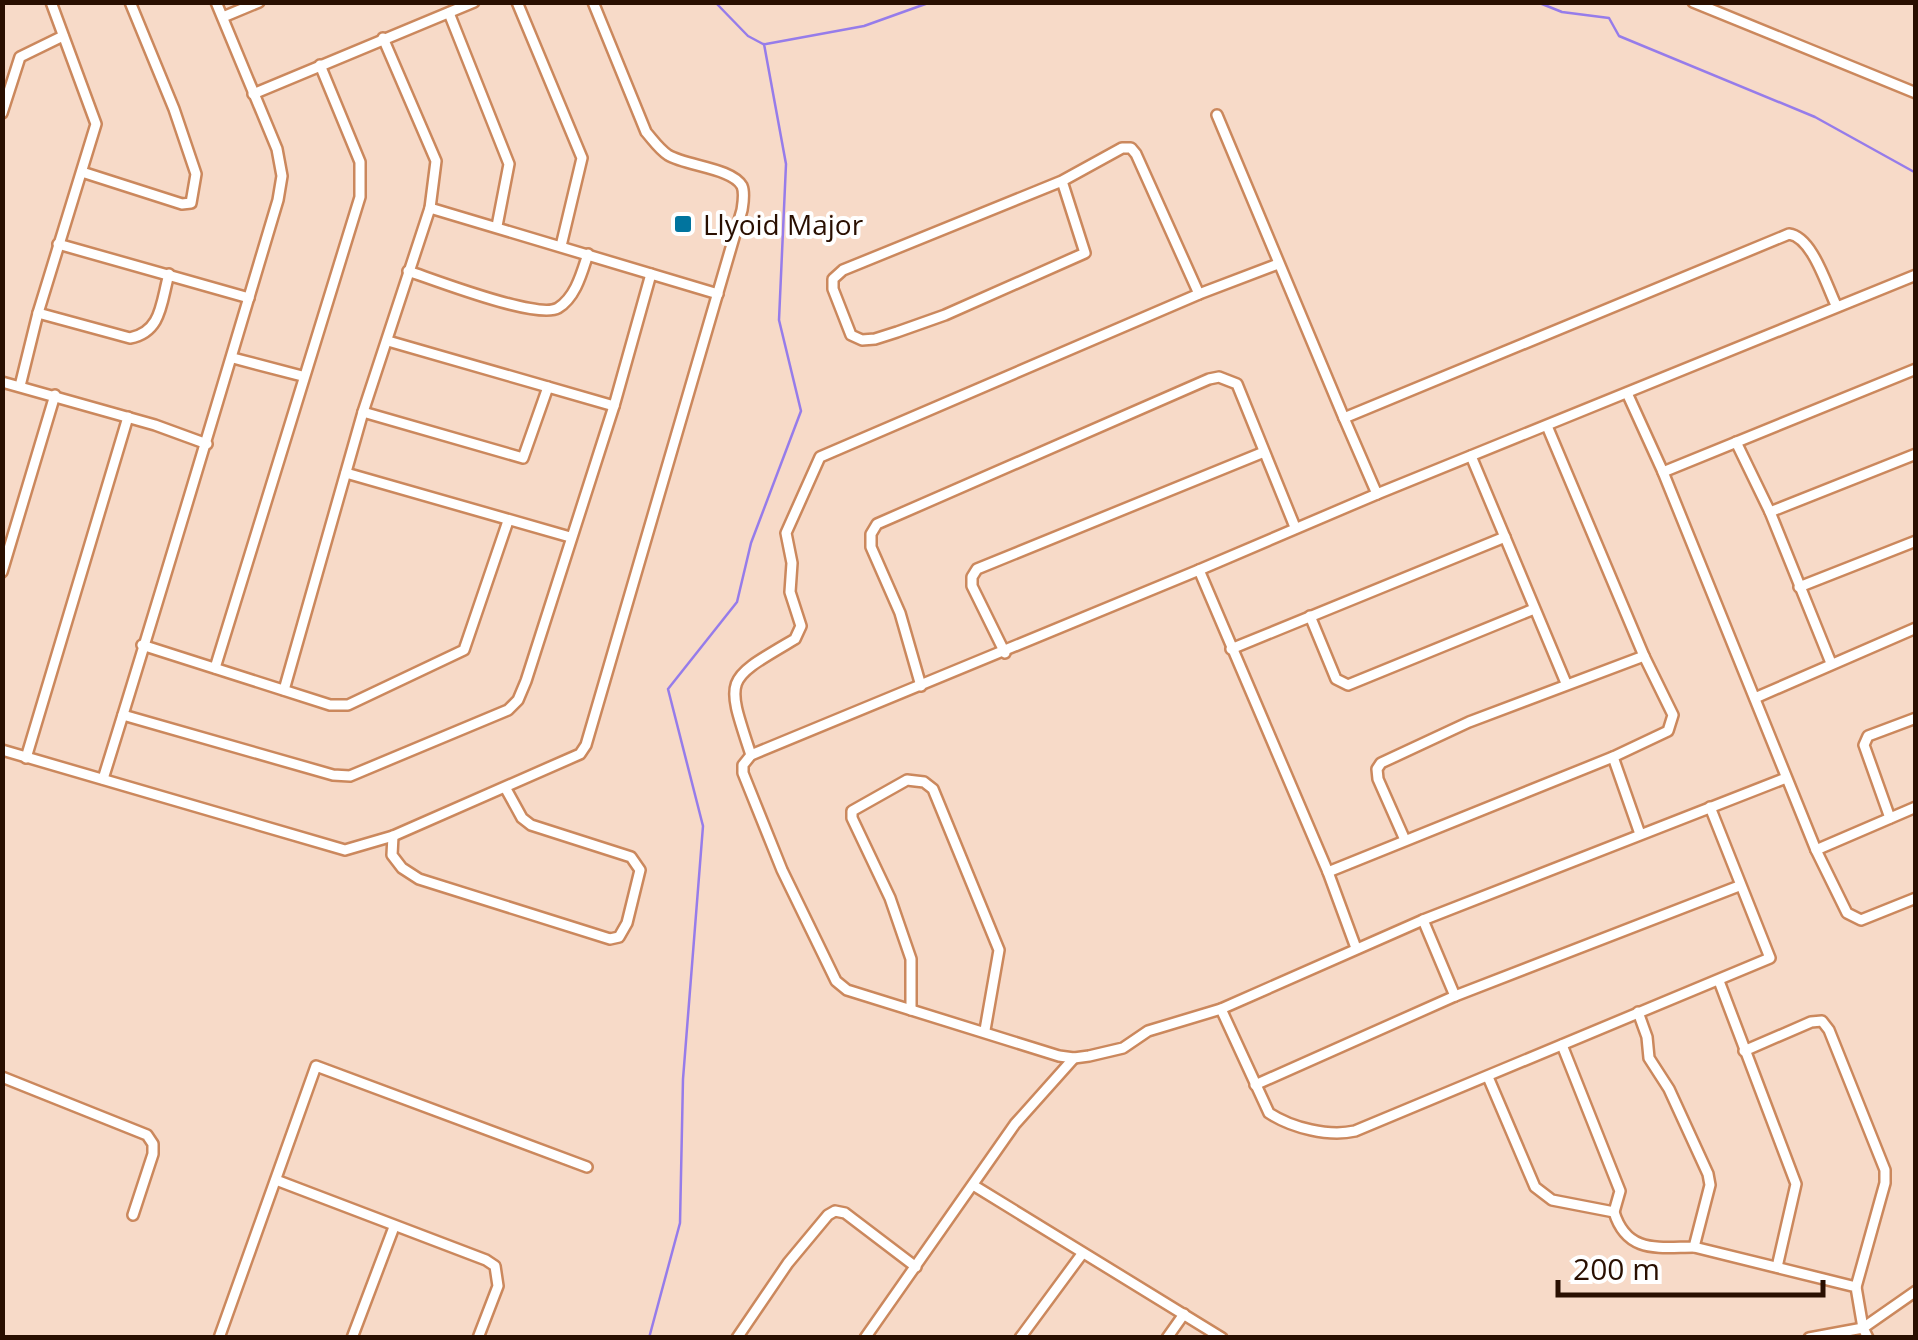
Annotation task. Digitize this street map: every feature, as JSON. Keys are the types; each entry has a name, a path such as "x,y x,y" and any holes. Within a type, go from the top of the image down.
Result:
{"street":[{"path":"20,386 58,244 96,124 51,2"},
{"path":"82,172 182,204 191,203 194,193 196,174 130,2"},
{"path":"104,780 142,645 207,444 282,176 277,149 216,2"},
{"path":"223,16 259,2"},
{"path":"252,94 474,2"},
{"path":"517,2 582,158 561,246"},
{"path":"2,750 331,848 358,848 574,759 586,745 742,210 742,186 718,172 671,157 657,146 640,120 593,2"},
{"path":"1693,2 1916,93"},
{"path":"449,13 509,164 497,226"},
{"path":"2,113 20,57 64,36"},
{"path":"284,690 363,412 430,208 436,161 383,38"},
{"path":"215,668 360,197 360,162 320,65"},
{"path":"1217,115 1377,494"},
{"path":"1062,181 1085,253 874,340 862,340 851,334 832,289 834,279 843,270 1062,181 1114,151 1131,148 1198,294"},
{"path":"430,208 718,294"},
{"path":"1344,418 1789,234 1804,238 1836,305"},
{"path":"58,244 248,298"},
{"path":"408,271 526,309 549,312 566,302 588,254"},
{"path":"751,755 733,700 734,685 737,676 748,667 795,639 799,632 801,626 790,592 792,563 786,533 820,457 1198,294 1278,264"},
{"path":"38,313 130,338 145,335 154,326 169,274"},
{"path":"124,715 332,775 350,776 496,717 518,700 614,406 652,274"},
{"path":"1786,778 1424,920 1220,1008 1148,1031 1122,1048 1074,1058 848,990 836,981 782,870 743,772 751,755 1005,652 1295,527 1916,275"},
{"path":"388,341 614,406"},
{"path":"232,358 302,376"},
{"path":"1663,472 1916,369"},
{"path":"921,686 900,613 872,547 871,534 877,524 1219,377 1237,384 1295,527"},
{"path":"2,382 207,444"},
{"path":"363,412 522,458 548,387"},
{"path":"1627,393 1663,472 1816,850 1847,913 1861,920 1916,898"},
{"path":"2,572 55,395"},
{"path":"26,758 128,418"},
{"path":"1328,872 1613,757 1668,731 1672,724 1673,715 1546,426"},
{"path":"1736,442 1770,512 1831,663"},
{"path":"1005,652 972,586 977,568 1264,452"},
{"path":"1770,512 1916,454"},
{"path":"1471,456 1566,683"},
{"path":"346,473 570,538"},
{"path":"142,645 330,705 348,705 464,650 508,521"},
{"path":"1231,649 1505,537"},
{"path":"1800,587 1916,540"},
{"path":"1200,570 1328,872 1356,948"},
{"path":"1310,616 1336,679 1348,686 1534,609"},
{"path":"1755,698 1916,628"},
{"path":"1405,840 1378,779 1381,763 1469,722 1644,656"},
{"path":"1890,818 1864,754 1864,744 1868,736 1916,718"},
{"path":"1613,757 1640,834"},
{"path":"910,1010 912,958 890,898 852,818 852,810 907,780 916,780 933,790 999,950 985,1030"},
{"path":"394,836 392,855 402,868 420,879 610,939 619,937 628,922 636,888 640,870 636,862 631,857 530,825 514,807 506,789"},
{"path":"1220,1008 1269,1113 1333,1134 1355,1131 1488,1077 1770,958 1710,807"},
{"path":"1816,850 1916,807"},
{"path":"1255,1084 1454,996 1739,886"},
{"path":"1424,920 1454,996"},
{"path":"1719,982 1796,1184 1776,1267"},
{"path":"1638,1012 1650,1058 1708,1174 1710,1186 1694,1247"},
{"path":"1744,1051 1811,1022 1822,1021 1829,1030 1885,1170 1856,1287 1865,1333"},
{"path":"1562,1044 1620,1191 1614,1212 1623,1232 1643,1247 1694,1247 1856,1287"},
{"path":"864,1338 1015,1124 1074,1058"},
{"path":"219,1338 316,1066 587,1167"},
{"path":"2,1077 148,1136 153,1154 133,1215"},
{"path":"1488,1077 1535,1188 1552,1200 1614,1212"},
{"path":"276,1180 496,1266 498,1286 478,1338"},
{"path":"974,1185 1222,1338"},
{"path":"736,1338 788,1263 835,1210 845,1213 916,1267"},
{"path":"352,1338 394,1226"},
{"path":"1020,1338 1082,1254"},
{"path":"1810,1338 1865,1333 1916,1291"},
{"path":"1167,1338 1184,1314"}],"waterway":[{"path":"715,2 748,36 763,44"},
{"path":"766,44 864,26 931,2"},
{"path":"1537,2 1562,12 1609,18 1619,36 1815,117 1916,173"},
{"path":"649,1338 680,1223 683,1079 703,826 668,689 737,602 751,543 801,411 779,320 786,164 764,44"}],"place":[{"name":"Llyoid Major","path":"683,224"}]}
